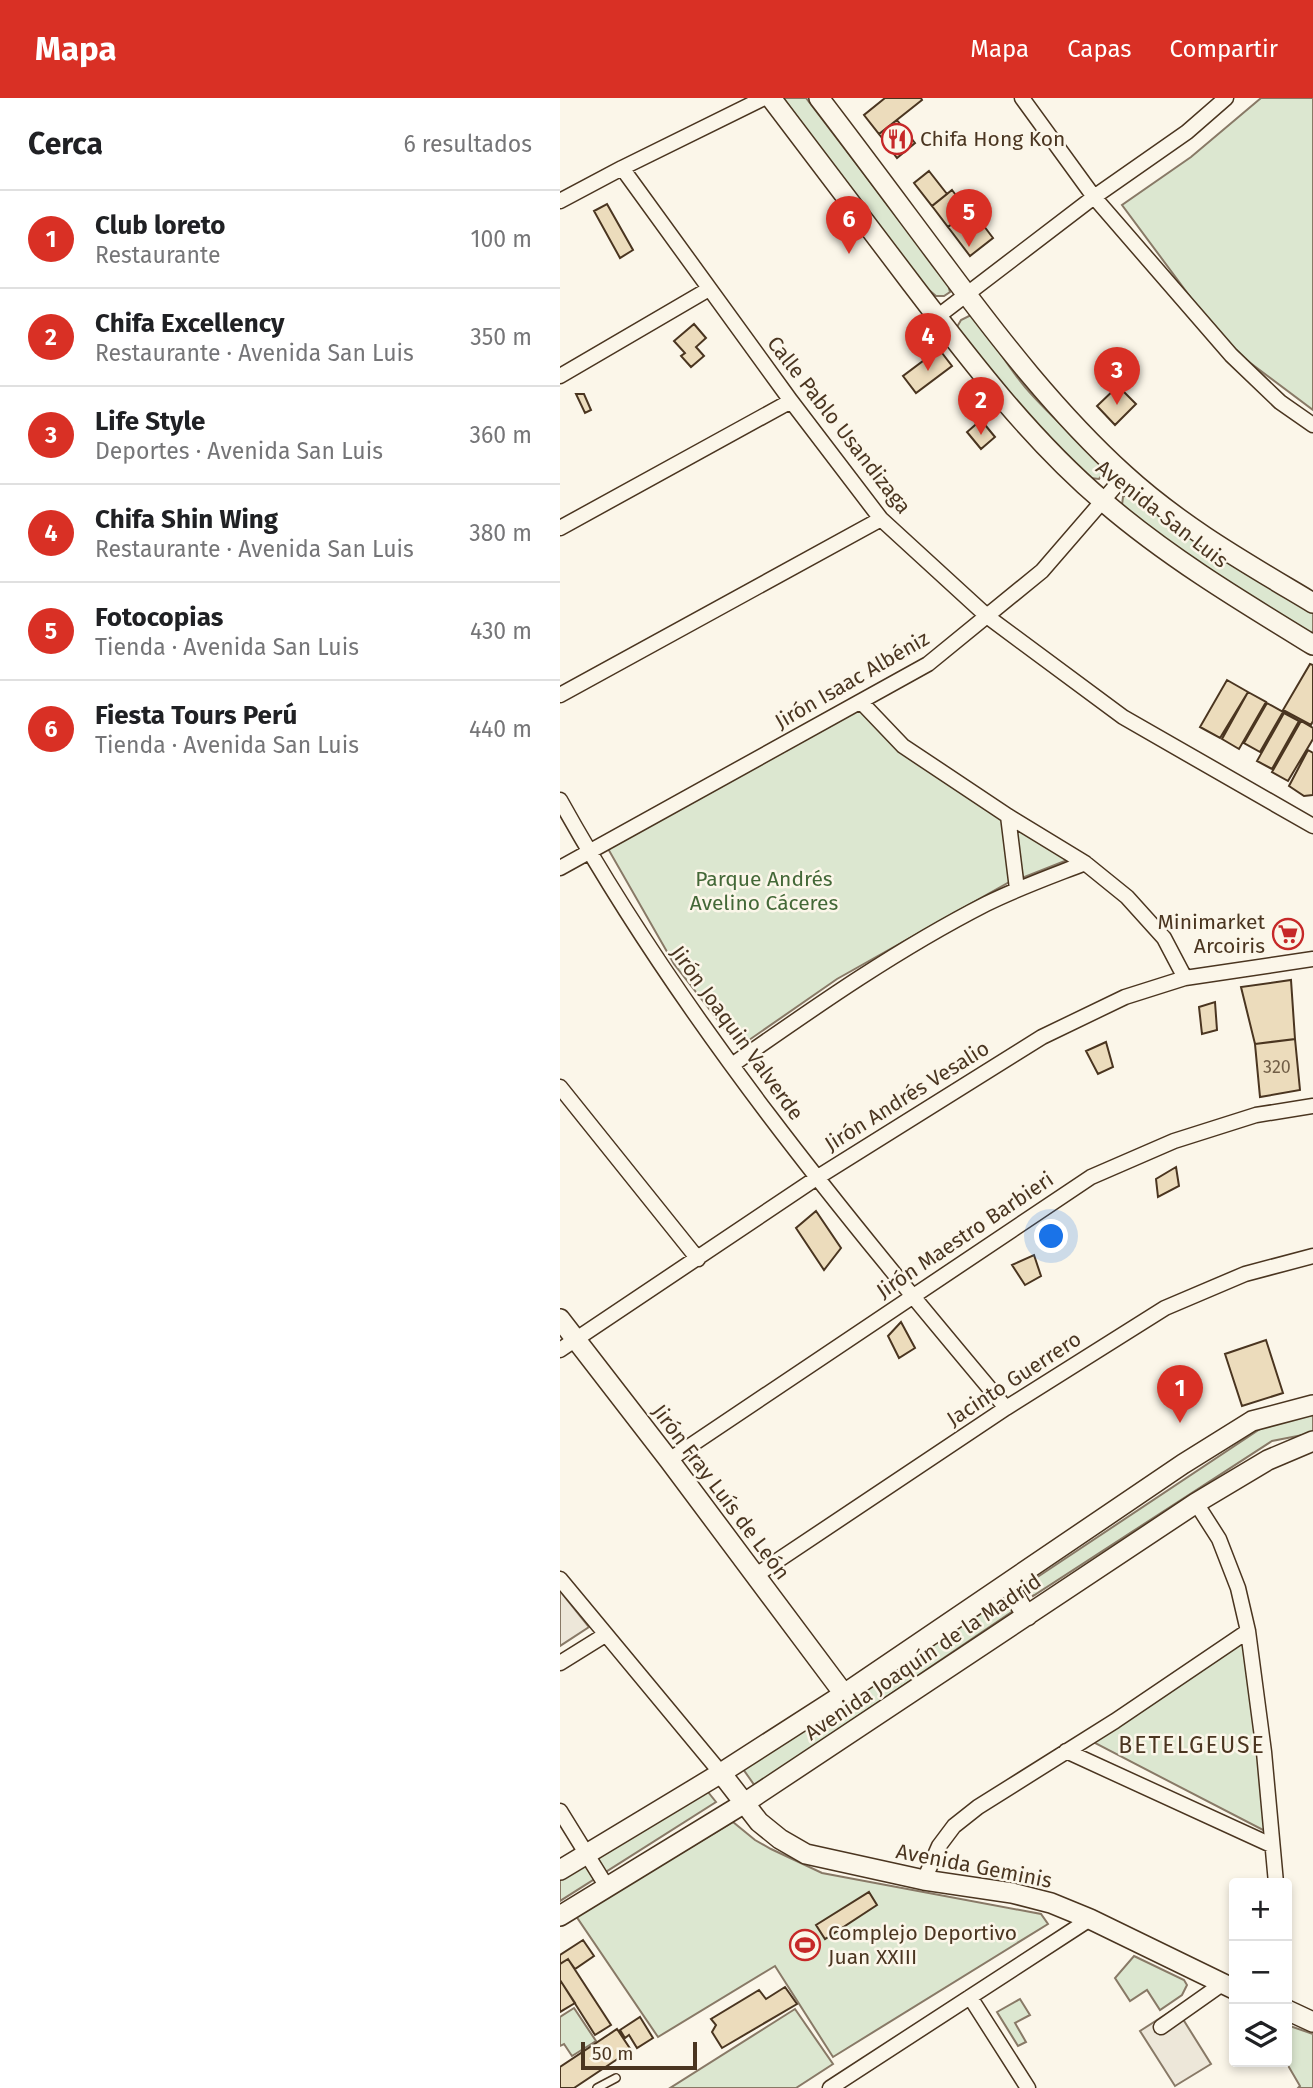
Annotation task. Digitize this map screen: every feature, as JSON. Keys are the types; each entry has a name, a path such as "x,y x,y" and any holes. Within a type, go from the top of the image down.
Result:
{"street":[{"path":"560,201 764,98"},
{"name":"Avenida San Luis","path":"771,98 960,348 1040,441 1103,501 1157,543 1220,588 1313,645"},
{"name":"Avenida San Luis","path":"819,98 1013,356 1059,408 1125,475 1212,542 1313,603"},
{"path":"1022,98 1094,197 1231,355 1280,402 1313,425"},
{"path":"937,317 1094,197 1187,132 1226,98"},
{"name":"Calle Pablo Usandizaga","path":"622,168 791,401 881,519 988,617 1123,717 1313,826"},
{"path":"560,376 709,289"},
{"path":"560,528 791,401"},
{"name":"Jirón Isaac Albéniz","path":"560,868 928,664 1042,571 1125,475"},
{"path":"560,695 881,519"},
{"path":"861,702 903,746 1007,817 1085,863 1127,897 1164,938 1185,978"},
{"name":"Jirón Joaquin Valverde","path":"560,800 661,967 732,1065 911,1295 1006,1408"},
{"path":"1007,817 1017,889"},
{"path":"732,1065 835,993 918,941 1017,889 1085,863"},
{"name":"Jirón Andrés Vesalio","path":"560,1350 818,1177 1042,1037 1125,997 1185,978 1313,959"},
{"path":"560,1087 698,1259"},
{"name":"Jirón Maestro Barbieri","path":"669,1460 911,1295 1091,1177 1185,1137 1256,1115 1313,1106"},
{"name":"Jacinto Guerrero","path":"756,1575 1006,1408 1165,1308 1245,1274 1313,1256"},
{"name":"Jirón Fray Luís de León","path":"560,1319 844,1694"},
{"name":"Avenida Joaquín de la Madrid","path":"560,1870 721,1773 844,1694 1182,1464 1252,1421 1313,1405"},
{"name":"Avenida Joaquín de la Madrid","path":"560,1916 743,1804 1196,1503 1268,1460 1313,1441"},
{"path":"1196,1503 1219,1539 1238,1588 1248,1631 1264,1752 1275,1878"},
{"path":"560,1579 721,1773"},
{"path":"1007,1584 1027,1616"},
{"path":"924,1880 939,1846 954,1826 978,1807 1248,1631"},
{"path":"560,1663 604,1635"},
{"path":"1066,1751 1271,1845"},
{"name":"Avenida Geminis","path":"721,1773 759,1822 780,1839 806,1854 924,1880 1012,1893 1051,1903 1090,1919 1228,1987"},
{"path":"560,1811 607,1888"},
{"path":"830,2088 1090,1919"},
{"path":"1161,2027 1228,1987"},
{"path":"970,1997 1028,2088"},
{"path":"1292,2012 1313,2022"}],"lane":[{"path":"597,2088 616,2078"}],"green space":[{"path":"783,98 806,98 948,284 950,292 944,296 936,296 922,284"},
{"path":"1261,98 1313,98 1313,410 1237,353 1194,302 1122,205 1191,157"},
{"path":"973,316 980,324 1018,379 1034,397 1103,465 1104,471 1099,479 1090,478 1047,438 960,332 957,327 961,320"},
{"path":"1132,492 1313,610 1313,636 1159,537 1122,505 1123,497"},
{"name":"Parque Andrés Avelino Cáceres","path":"860,708 1002,819 1011,881 837,979 739,1047 674,964 607,847"},
{"path":"1013,824 1075,857 1022,878"},
{"path":"1313,1415 1313,1433 1272,1441 1033,1596 1027,1584 1269,1423"},
{"path":"1005,1598 1013,1611 755,1786 743,1769"},
{"path":"1247,1640 1265,1831 1093,1742"},
{"path":"704,1787 716,1802 560,1901 560,1878"},
{"name":"Complejo Deportivo Juan XXIII","path":"733,1822 755,1840 822,1873 1041,1914 1048,1924 833,2057 775,1966 658,2037 576,1916"},
{"path":"1134,1956 1184,1980 1187,1985 1182,1995 1160,2010 1147,1990 1130,2001 1115,1978"},
{"path":"1020,1999 1030,2015 1015,2023 1026,2042 1018,2046 997,2012"},
{"path":"574,2008 596,2041 572,2056 564,2044 560,2046 560,2017"},
{"path":"795,2009 833,2064 796,2088 670,2088"},
{"path":"1292,2027 1313,2034 1313,2088 1298,2088 1300,2086 1289,2067 1292,2067"}],"shaded area":[{"path":"560,1591 589,1627 560,1646"},
{"path":"1176,2008 1211,2064 1175,2086 1140,2031"}],"building":[{"path":"885,98 922,100 879,134 864,115"},
{"name":"Chifa Hong Kon","path":"897,120 915,143 897,158 879,134"},
{"path":"929,171 947,194 932,206 914,183"},
{"path":"952,190 968,211 948,227 932,206"},
{"path":"607,204 633,250 620,258 594,211"},
{"path":"971,209 993,238 970,256 948,227"},
{"path":"694,324 706,338 696,347 704,356 691,367 681,356 685,353 674,341"},
{"path":"939,349 952,366 916,393 903,376"},
{"path":"1118,386 1136,404 1115,425 1097,406"},
{"path":"576,394 584,394 591,410 585,413"},
{"path":"981,420 995,437 981,449 967,432"},
{"path":"1310,664 1313,665 1311,725 1283,710"},
{"path":"1227,680 1248,692 1220,738 1200,727"},
{"path":"1248,692 1266,702 1239,749 1222,739"},
{"path":"1267,703 1283,712 1260,752 1244,743"},
{"path":"1284,713 1299,721 1272,769 1257,761"},
{"path":"1301,721 1313,728 1313,739 1288,781 1272,772"},
{"path":"1308,750 1313,753 1313,795 1304,796 1289,786"},
{"path":"1291,980 1295,1039 1255,1044 1241,987"},
{"path":"1215,1002 1217,1030 1202,1034 1199,1007"},
{"path":"1295,1039 1300,1090 1260,1097 1255,1044"},
{"path":"1106,1042 1113,1067 1098,1074 1086,1051"},
{"path":"1176,1167 1179,1186 1158,1197 1156,1179"},
{"path":"816,1211 841,1248 824,1270 796,1228"},
{"path":"1034,1255 1041,1276 1025,1285 1012,1265"},
{"path":"901,1322 915,1348 899,1358 888,1336"},
{"path":"1266,1340 1283,1393 1242,1406 1225,1354"},
{"path":"869,1892 877,1905 825,1939 816,1925"},
{"path":"583,1940 594,1956 575,1969 568,1959 560,1964 560,1955"},
{"path":"568,1959 611,2025 595,2035 560,1980 560,1964"},
{"path":"560,1980 575,2003 560,2012"},
{"path":"785,1987 797,2004 722,2048 712,2032 716,2025 711,2019 759,1990 766,1999"},
{"path":"640,2017 653,2038 637,2048 629,2035 625,2038 620,2030"},
{"path":"617,2029 631,2050 574,2088 560,2088 560,2067"}],"place":[{"name":"Chifa Hong Kon","path":"897,139"},
{"name":"Fotocopias","path":"969,247"},
{"name":"Fiesta Tours Perú","path":"849,254"},
{"name":"Chifa Shin Wing","path":"928,371"},
{"name":"Life Style","path":"1117,405"},
{"name":"Chifa Excellency","path":"981,435"},
{"name":"Minimarket Arcoiris","path":"1288,934"},
{"name":"Club loreto","path":"1180,1423"},
{"name":"Complejo Deportivo Juan XXIII","path":"805,1945"}],"district":[{"name":"BETELGEUSE","path":"1192,1745"}]}
